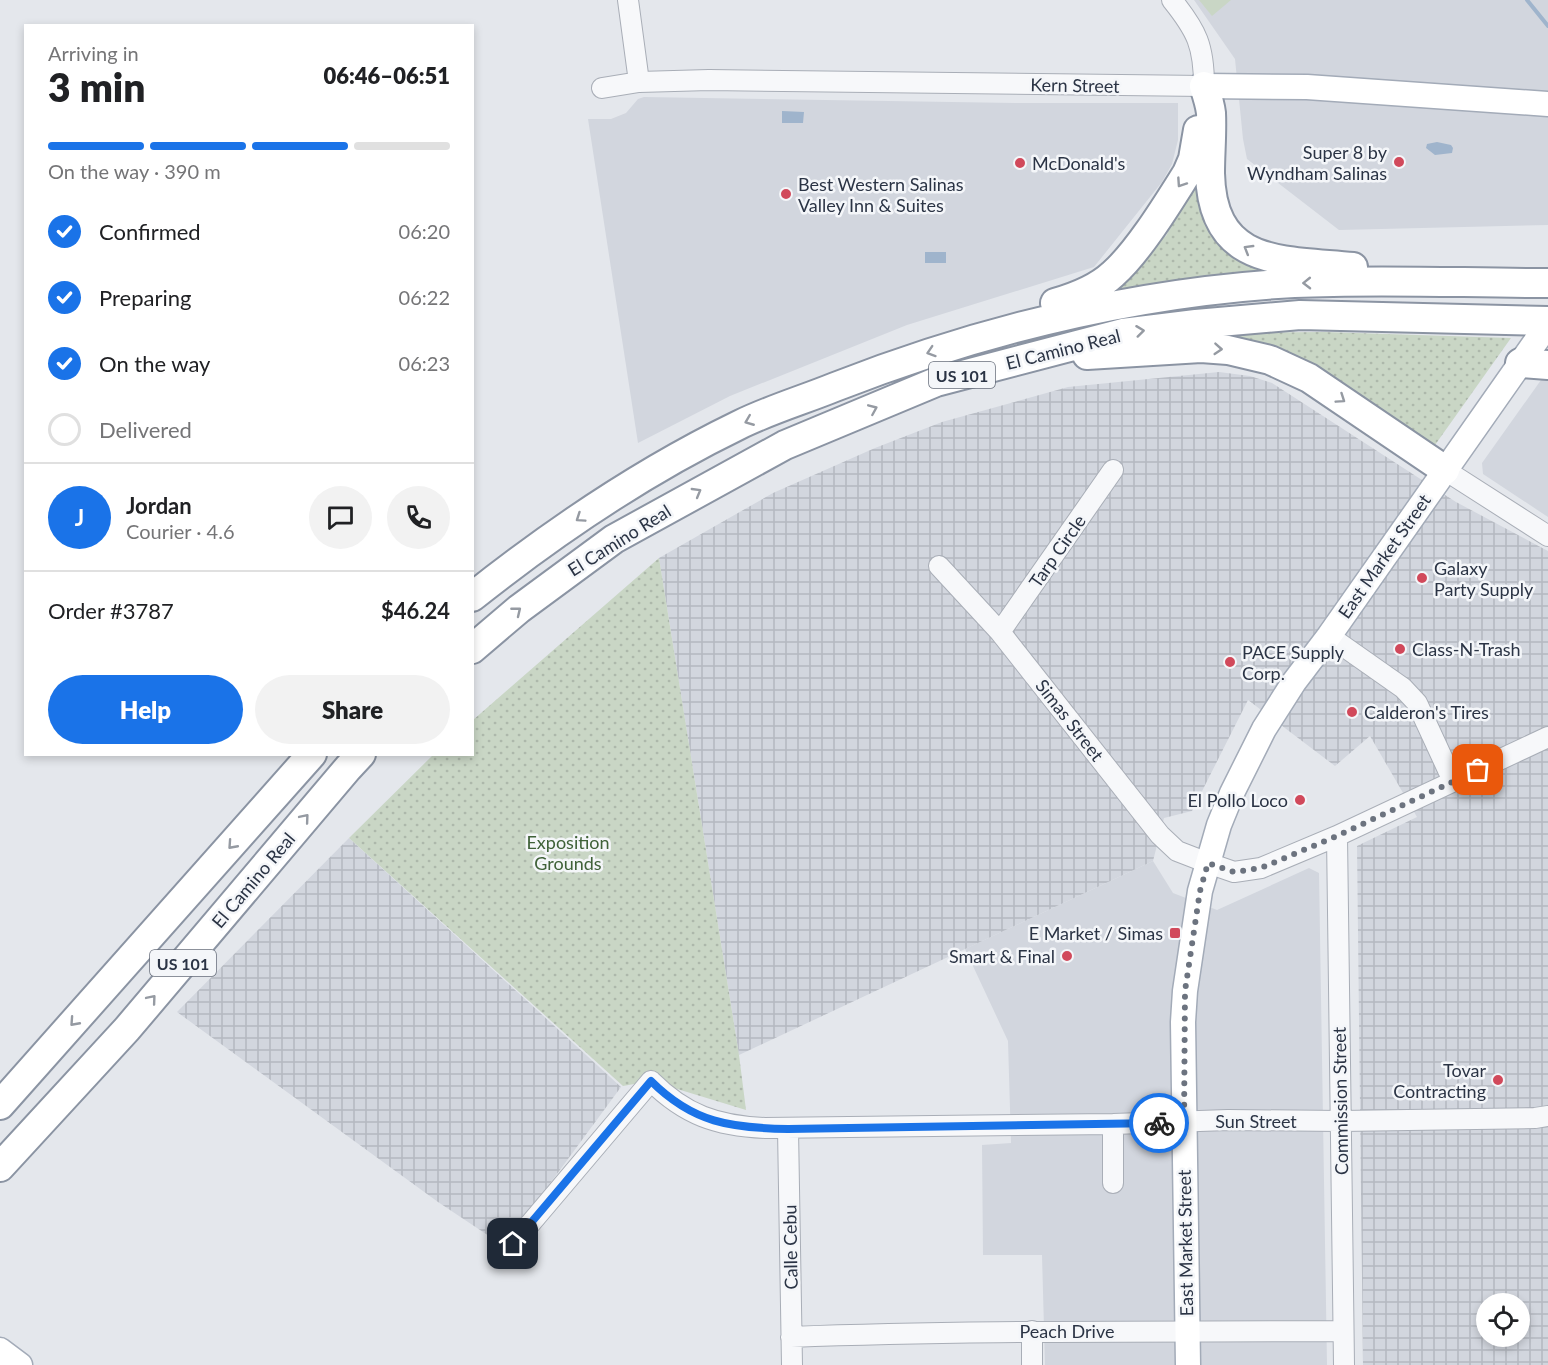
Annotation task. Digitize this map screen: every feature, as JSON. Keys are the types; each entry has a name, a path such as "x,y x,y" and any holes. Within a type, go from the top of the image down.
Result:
{"highway":[{"path":"1204,86 1211,111 1210,188 1214,210 1229,234 1250,251 1275,259 1492,283"},
{"path":"964,341 1000,320 1091,290 1122,266 1187,173 1196,147 1204,86"},
{"name":"El Camino Real","path":"474,595 518,561 623,489 740,424 898,363 964,341 1085,311 1206,291 1295,283 1547,283"},
{"name":"El Camino Real","path":"474,647 527,603 614,539 785,445 936,382 1123,333 1196,324 1300,315 1539,322"},
{"path":"1034,357 1201,348 1248,354 1270,360 1309,378 1445,470"},
{"name":"El Camino Real","path":"0,1105 310,756"},
{"name":"El Camino Real","path":"0,1167 127,1029 359,756"},
{"path":"0,1177 127,1029"}],"main road":[{"name":"Kern Street","path":"1204,86 1307,87 1548,104"},
{"name":"East Market Street","path":"1188,1365 1184,1123 1185,991 1200,891 1219,825 1232,793 1264,729 1294,682 1329,636 1445,470 1534,364 1539,322"},
{"path":"0,1350 20,1365"}],"street":[{"path":"628,0 639,81"},
{"path":"1172,0 1188,20 1200,45 1204,66 1204,86"},
{"name":"Kern Street","path":"602,88 639,81 709,80 1204,86"},
{"name":"Tarp Circle","path":"1000,632 1113,470"},
{"path":"1445,470 1548,536"},
{"name":"Simas Street","path":"939,566 1000,632 1160,835 1178,851 1234,872 1261,868 1337,836 1548,737"},
{"path":"1329,636 1403,688 1418,703 1453,782"},
{"name":"Commission Street","path":"1337,836 1344,1365"},
{"name":"Sun Street","path":"513,1244 651,1081 666,1096 701,1117 733,1126 788,1129 1548,1116"},
{"path":"1113,1124 1113,1183"},
{"name":"Calle Cebu","path":"788,1129 792,1365"},
{"path":"1032,1331 1032,1365"},
{"name":"Peach Drive","path":"791,1337 909,1332 1343,1331"}],"shaded area":[{"path":"1194,0 1548,0 1548,225 1339,230 1247,159 1235,59"},
{"path":"644,97 1015,103 1178,103 1178,140 1172,164 1162,182 1094,267 907,325 730,396 638,443 588,119 611,119 626,113 638,99"},
{"path":"1219,372 1250,376 1272,383 1456,502 1548,551 1548,1365 1363,1365 1357,846 1417,817 1370,736 1335,766 1248,700 1192,811 1164,818 1153,861 739,1055 659,558 773,493 875,448 942,422 1068,387"},
{"path":"1541,380 1548,380 1548,517 1483,474 1482,463"},
{"path":"349,838 621,1087 504,1246 438,1202 177,1012"},
{"path":"1153,861 1173,893 1217,910 1309,868 1319,873 1327,1365 1045,1365 1042,1255 983,1255 982,1145 1011,1143 1008,1041 965,949"}],"green space":[{"path":"1199,0 1231,0 1212,16"},
{"path":"1197,172 1268,269 1116,289 1143,249 1166,236"},
{"path":"1324,332 1511,338 1435,445 1427,446 1203,333"},
{"name":"Exposition Grounds","path":"659,558 746,1110 651,1081 623,1086 349,838 432,756 474,756 474,719"}],"water":[{"path":"782,111 804,112 803,123 782,123"},
{"path":"1437,142 1451,145 1452,153 1435,155 1426,148 1427,144"},
{"path":"925,252 946,252 946,263 925,263"}],"waterway":[{"path":"1527,0 1548,26"}],"way so far":[{"path":"1159,1123 1184,1123 1185,991 1200,891 1208,863 1234,872 1261,868 1337,836 1478,770"}],"place":[{"name":"Super 8 by Wyndham Salinas","path":"1399,162"},
{"name":"McDonald's","path":"1020,163"},
{"name":"Best Western Salinas Valley Inn & Suites","path":"786,194"},
{"name":"Galaxy Party Supply","path":"1422,578"},
{"name":"Class-N-Trash","path":"1400,649"},
{"name":"PACE Supply Corp.","path":"1230,662"},
{"name":"Calderon's Tires","path":"1352,712"},
{"name":"El Pollo Loco","path":"1300,800"},
{"name":"E Market / Simas","path":"1175,933"},
{"name":"Smart & Final","path":"1067,956"},
{"name":"Tovar Contracting","path":"1498,1080"}],"route":[{"path":"513,1244 651,1081 666,1096 701,1117 723,1124 744,1127 788,1129 1159,1123"}]}
